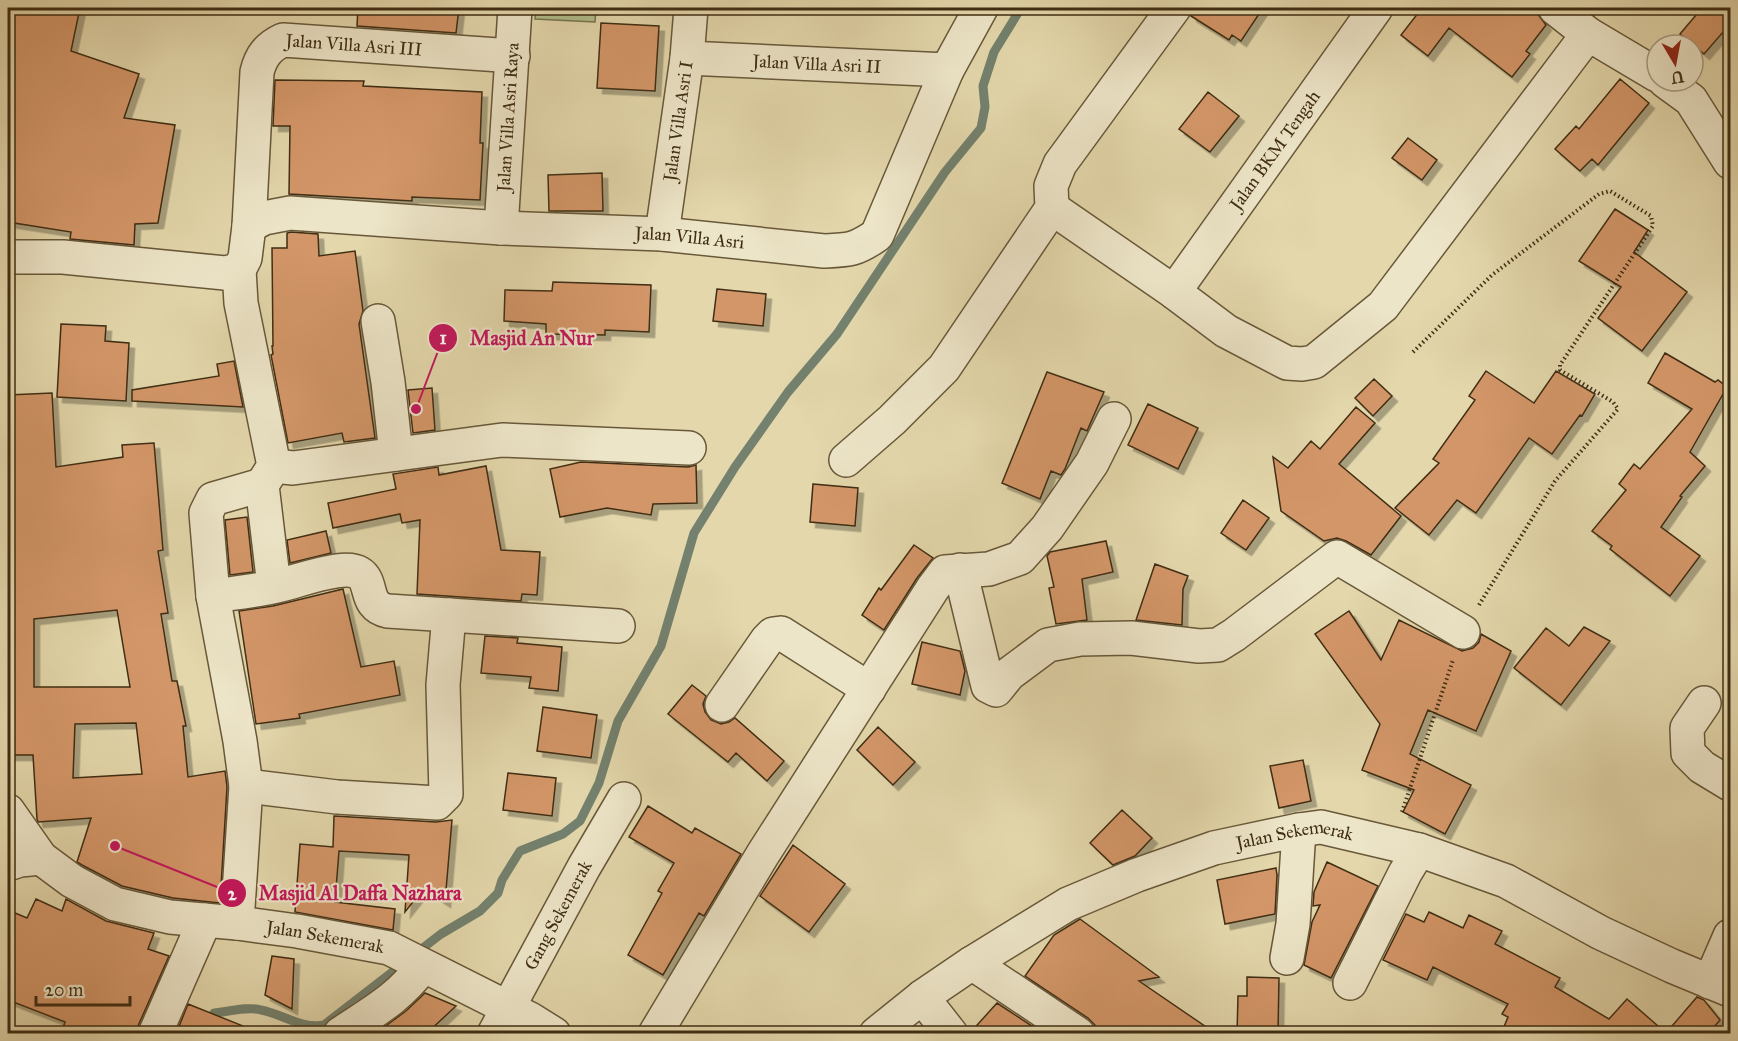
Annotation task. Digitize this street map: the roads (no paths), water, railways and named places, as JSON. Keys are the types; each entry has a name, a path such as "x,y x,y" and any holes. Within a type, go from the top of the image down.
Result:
{"street":[{"name":"Jalan Villa Asri Raya","path":"501,228 515,8"},
{"name":"Jalan Villa Asri I","path":"662,234 687,58 691,8"},
{"name":"Jalan Villa Asri","path":"249,226 264,218 290,213 501,228 662,234 824,251 850,250 865,244 877,235 947,70 981,8"},
{"path":"846,460 892,420 944,368 1052,208 1051,186 1060,164 1174,8"},
{"name":"Jalan BKM Tengah","path":"1174,292 1376,8"},
{"path":"1555,8 1588,34 1645,68"},
{"path":"1052,208 1174,292 1226,331 1287,363 1314,362 1383,306 1588,34"},
{"name":"Jalan Villa Asri III","path":"274,586 268,476 241,303 239,270 245,258 249,226 259,64 270,46 283,40 513,56"},
{"name":"Jalan Villa Asri II","path":"687,58 947,70"},
{"path":"1681,93 1691,100 1731,162"},
{"path":"8,257 63,257 225,273 239,270"},
{"path":"378,321 396,454"},
{"path":"655,1034 763,854 933,588 945,572 989,568 1020,558 1047,528 1092,463 1114,419"},
{"path":"237,923 246,786 213,596 206,513 213,499 293,468 502,440 689,448"},
{"path":"960,570 988,686 996,690 1009,674 1048,645 1080,639 1131,638 1218,645 1337,557 1463,632"},
{"path":"213,596 349,570 360,573 375,605 380,609 618,626"},
{"path":"246,786 338,797 437,802 446,794 443,686 449,615"},
{"path":"722,705 742,672 767,640 773,634 781,633 870,689"},
{"path":"1704,703 1686,728 1688,753 1702,767 1731,784"},
{"name":"Gang Sekemerak","path":"501,1021 584,867 624,799"},
{"name":"Jalan Sekemerak","path":"8,811 40,858 72,881 115,904 170,917 297,930 409,958 501,1021 554,1034"},
{"name":"Jalan Sekemerak","path":"876,1034 922,997 972,963 1068,904 1137,875 1214,848 1321,827 1419,850 1506,881 1601,933 1720,986"},
{"path":"1287,958 1293,924 1299,830"},
{"path":"1350,983 1405,873 1419,850"},
{"path":"8,864 40,858"},
{"path":"155,1034 205,920"},
{"path":"1720,986 1731,936"},
{"path":"340,1034 387,1004 408,986 409,958"},
{"path":"972,963 1078,1034"},
{"path":"922,997 951,1034"}],"waterway":[{"path":"415,954 441,934 480,911 498,893 502,880 520,851 563,834 580,821 599,783 618,721 661,646 694,533 735,467 788,392 837,334 945,172 981,128 985,107 983,86 994,52 1021,8"},
{"path":"209,1023 214,1013 256,1009 307,1025 324,1025 404,963"}],"place":[{"name":"Masjid An Nur","path":"416,409"},
{"name":"Masjid Al Daffa Nazhara","path":"115,846"}]}
